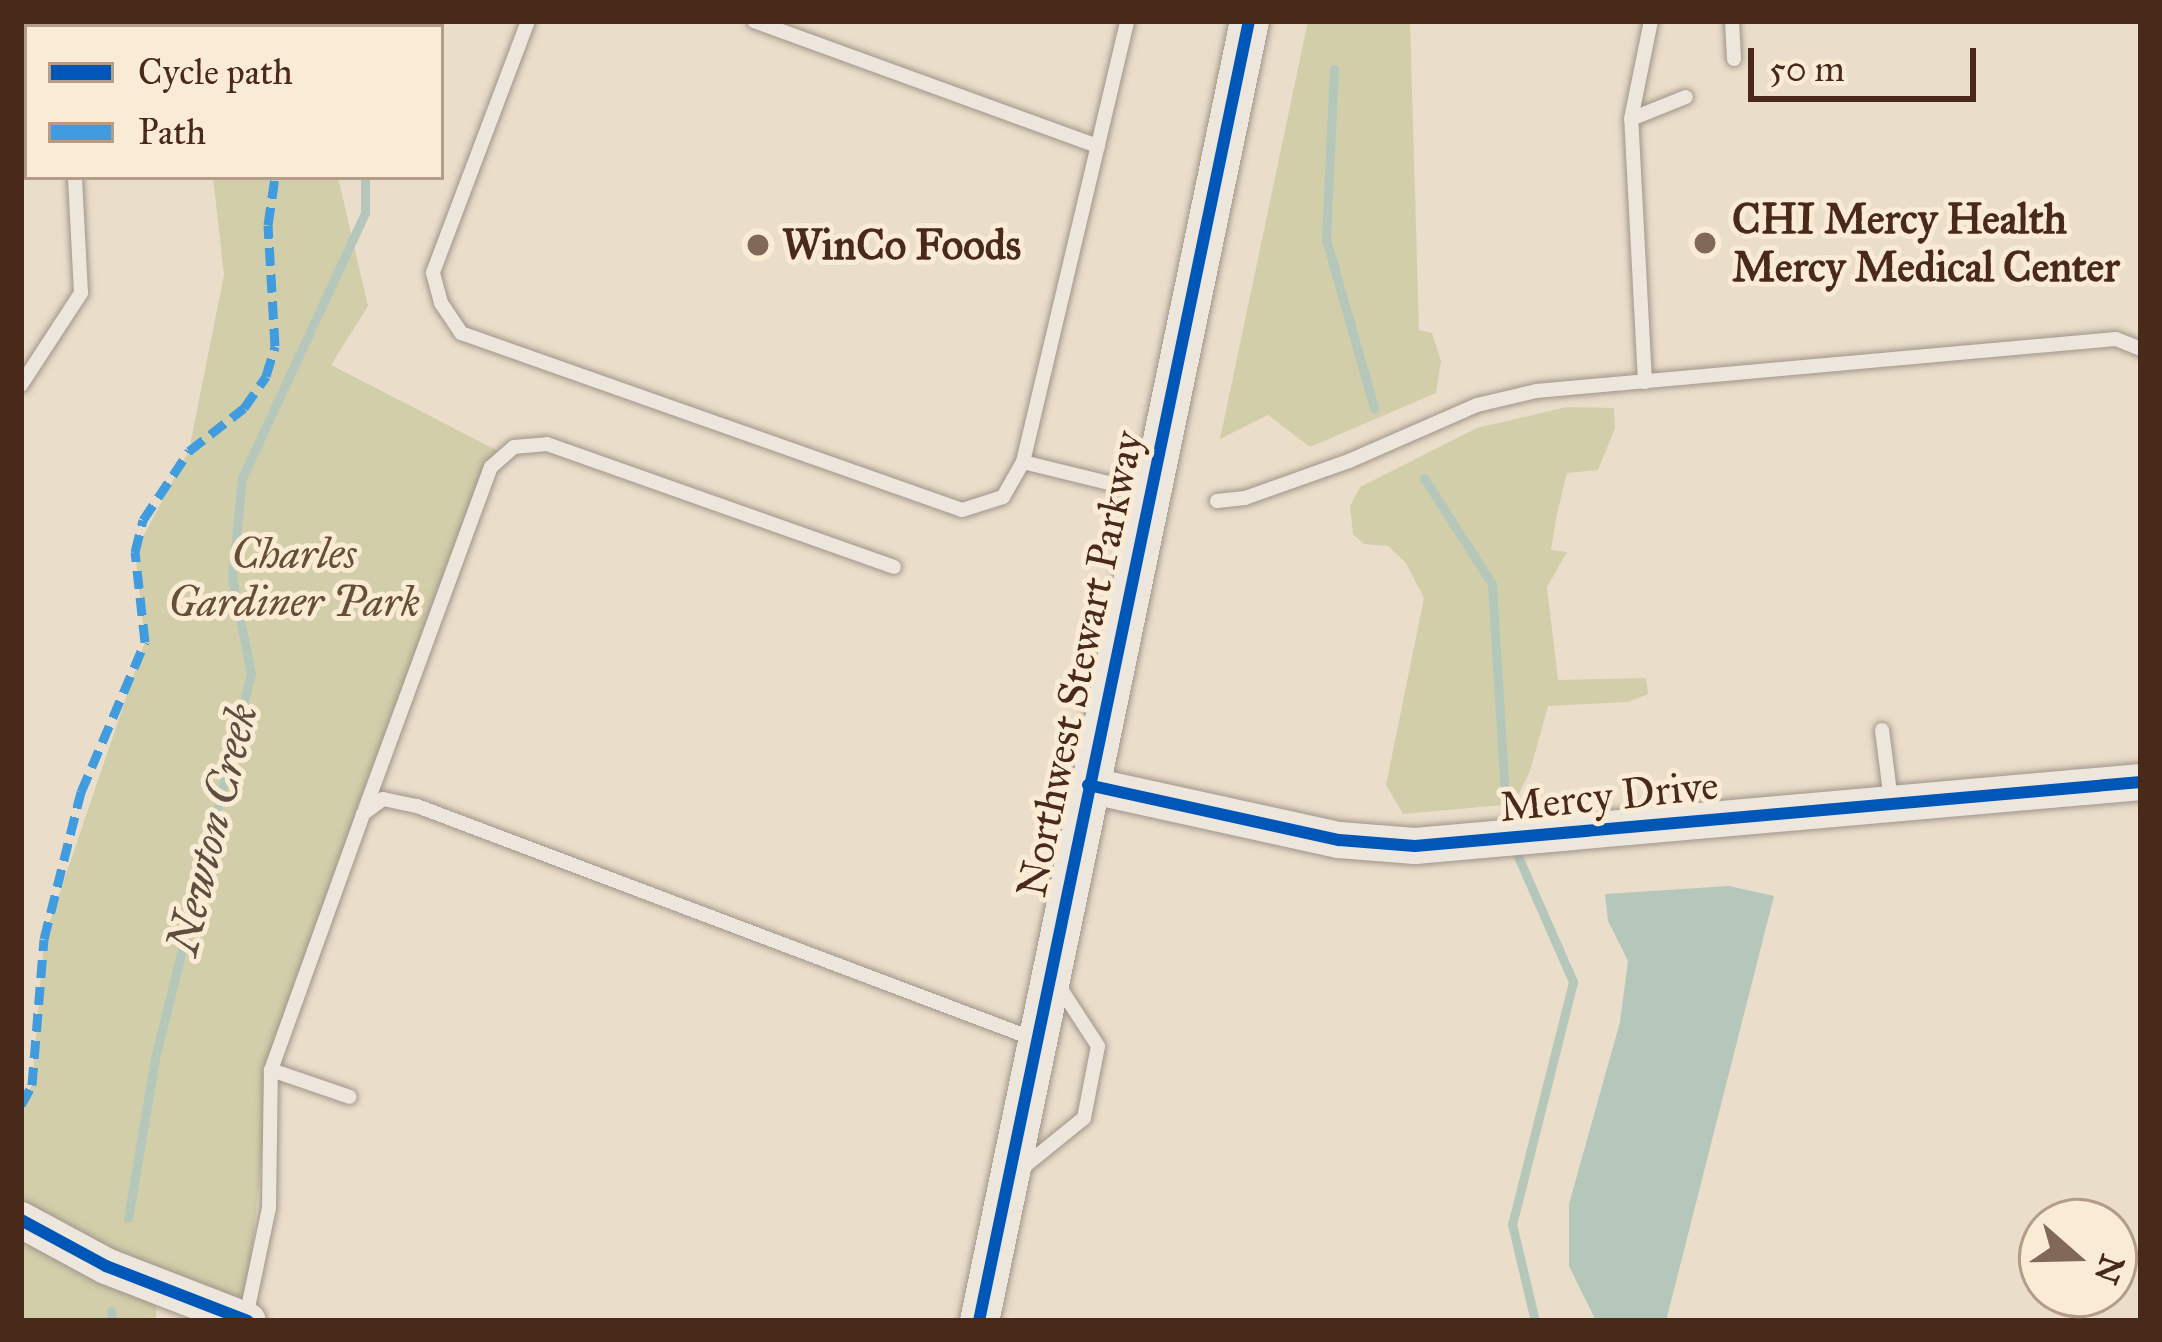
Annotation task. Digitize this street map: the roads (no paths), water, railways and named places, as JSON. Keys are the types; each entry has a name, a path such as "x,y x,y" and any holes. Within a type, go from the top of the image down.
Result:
{"main road":[{"name":"Northwest Stewart Parkway","path":"980,1321 1034,1039 1249,21"}],"street":[{"name":"Mercy Drive","path":"1088,785 1339,840 1414,846 1891,800 2141,782"},
{"path":"21,1220 106,1265 247,1320"}],"lane":[{"path":"546,21 524,24 433,273 440,303 460,333 962,510 1003,496 1023,462 1127,21"},
{"path":"754,21 1098,146"},
{"path":"1645,382 1631,118 1651,21"},
{"path":"1732,21 1734,59"},
{"path":"1631,118 1686,97"},
{"path":"21,385 81,293 75,180"},
{"path":"1217,501 1245,498 1349,461 1477,405 1536,391 2116,339 2141,349"},
{"path":"247,1320 269,1208 271,1070 491,467 514,447 547,444 894,567"},
{"path":"1023,462 1150,494"},
{"path":"1882,730 1891,800"},
{"path":"363,814 383,799 417,806 1034,1039"},
{"path":"1007,1179 1084,1118 1098,1046 1049,970"},
{"path":"271,1070 350,1097"}],"waterway":[{"path":"1334,69 1326,239 1374,408"},
{"name":"Newton Creek","path":"128,1218 155,1058 251,674 232,578 242,478 365,213 365,180"},
{"path":"1424,478 1492,584 1507,830"},
{"path":"1513,845 1573,982 1512,1224 1535,1321"},
{"name":"Newton Creek","path":"111,1311 112,1321"}],"place":[{"name":"CHI Mercy Health Mercy Medical Center","path":"1705,243"},
{"name":"WinCo Foods","path":"758,245"}],"park label":[{"name":"Charles Gardiner Park","path":"294,578"}]}
